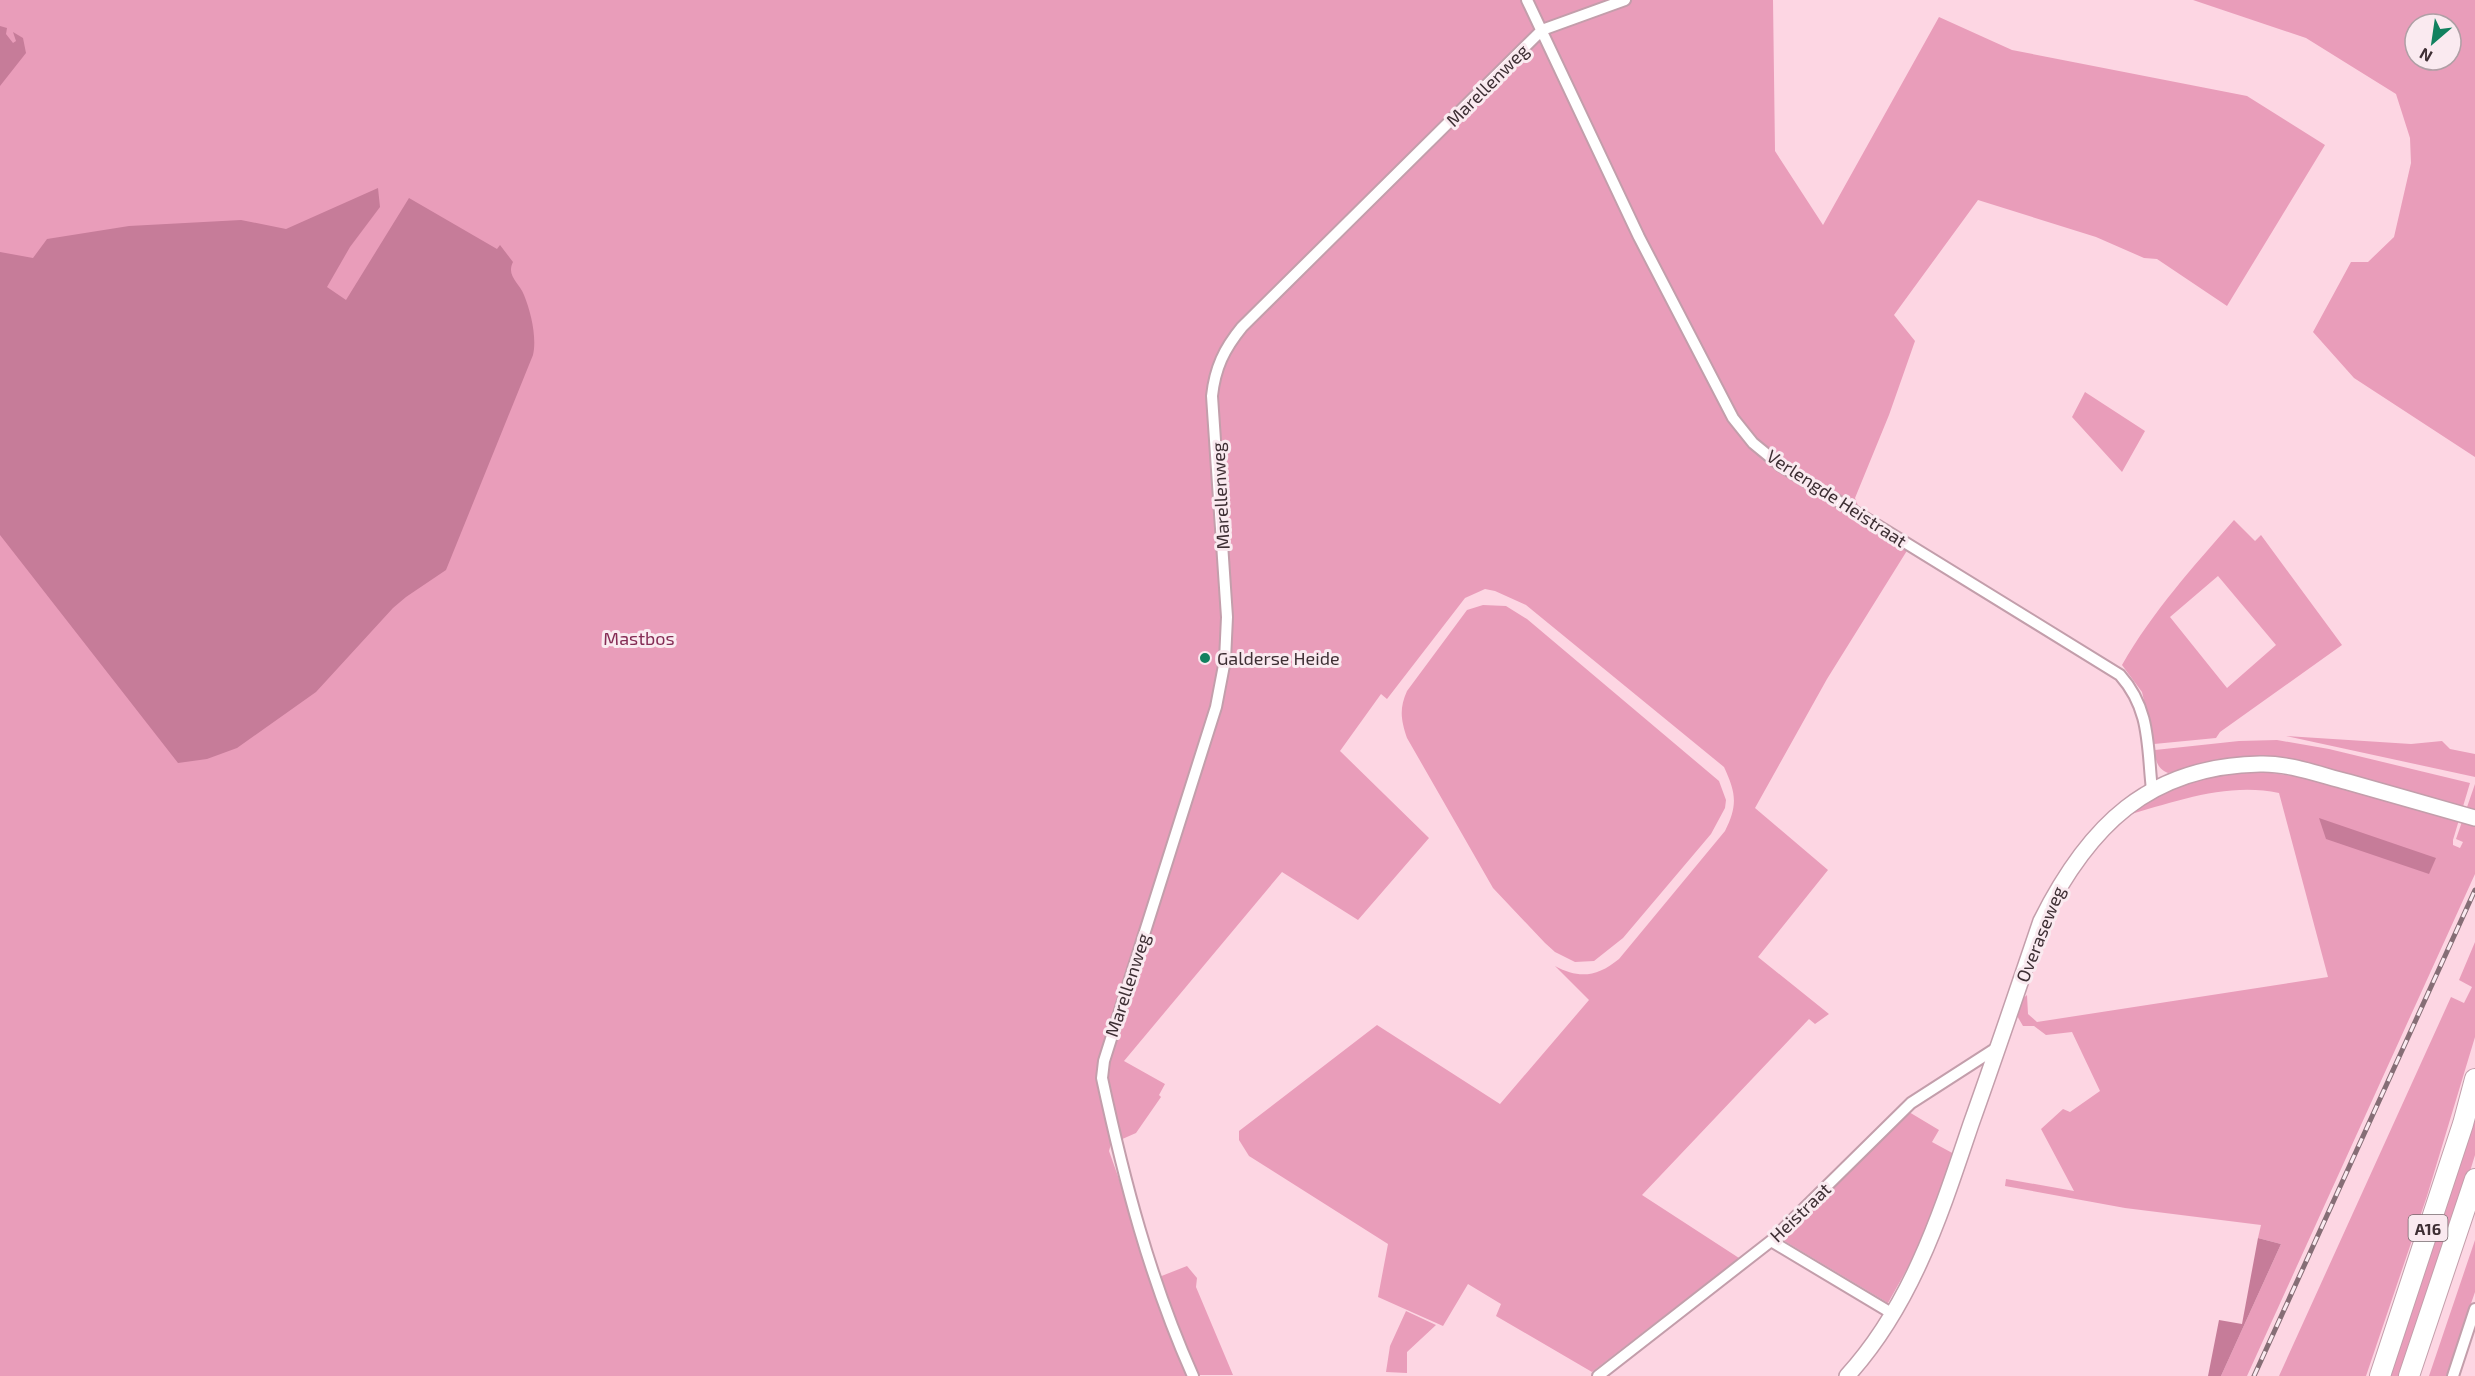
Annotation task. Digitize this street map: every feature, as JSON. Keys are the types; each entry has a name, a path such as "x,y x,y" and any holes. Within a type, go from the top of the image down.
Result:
{"highway":[{"name":"A16","path":"2380,1376 2463,1124 2475,1079"},
{"name":"A16","path":"2409,1376 2475,1179"}],"street":[{"name":"Verlengde Heistraat","path":"1527,0 1639,237 1733,418 1753,443 1781,466 2120,675 2135,692 2143,710 2152,790"},
{"path":"1542,30 1625,0"},
{"name":"Marellenweg","path":"1193,1376 1170,1326 1129,1201 1102,1078 1104,1061 1216,706 1225,660 1227,617 1212,396 1215,372 1226,348 1242,327 1542,30"},
{"name":"Overaseweg","path":"1847,1376 1880,1336 1935,1229 2041,921 2062,879 2083,849 2115,816 2152,790 2181,778 2217,768 2260,764 2304,770 2475,818"},
{"name":"Heistraat","path":"1598,1376 1772,1241 1911,1103 1998,1047"},
{"path":"1772,1241 1893,1314"},
{"path":"2452,1376 2475,1309"}],"green space":[{"name":"Mastbos","path":"0,0 1773,0 1775,151 1823,225 1939,17 2012,50 2247,96 2325,145 2227,306 2157,259 2144,258 2096,237 1978,200 1894,315 1915,341 1889,415 1855,498 1863,518 1908,549 1827,679 1755,808 1828,870 1758,957 1829,1014 1815,1024 1809,1019 1642,1195 1739,1258 1592,1372 1496,1316 1501,1304 1468,1284 1443,1326 1378,1297 1388,1244 1249,1156 1239,1140 1239,1131 1377,1025 1500,1104 1589,1000 1555,966 1572,973 1588,974 1603,970 1619,959 1725,831 1732,814 1734,799 1724,767 1526,605 1485,589 1465,598 1387,699 1381,694 1340,751 1429,838 1358,920 1282,872 1124,1061 1165,1084 1159,1095 1161,1097 1136,1133 1111,1144 1109,1151 1189,1376 0,1376"},
{"path":"2193,0 2475,0 2475,457 2354,378 2313,332 2351,262 2368,262 2394,237 2411,163 2410,138 2396,94 2306,38"},
{"path":"2085,392 2145,431 2122,472 2072,417"},
{"path":"2234,520 2255,541 2261,535 2342,645 2220,732 2216,738 2154,744 2142,692 2122,665 2160,608","holes":["2218,576 2276,645 2227,688 2170,617"]},
{"path":"1483,605 1506,606 1527,619 1719,781 1726,800 1725,808 1711,834 1623,938 1594,961 1575,962 1555,952 1493,888 1405,732 1402,709 1407,691 1467,610"},
{"path":"2286,736 2411,744 2442,741 2450,749 2475,754 2475,777"},
{"path":"2277,740 2329,749 2470,783 2453,840 2453,845 2460,848 2463,842 2456,839 2475,784 2475,874 2247,1376 2221,1376 2281,1244 2258,1238 2261,1225 2125,1208 2005,1186 2006,1179 2074,1191 2041,1129 2063,1109 2070,1112 2100,1091 2072,1032 2046,1035 2034,1026 2023,1026 2016,1014 2020,1001 2027,995 2028,1014 2037,1022 2328,977 2279,793 2259,790 2220,792 2125,816 2155,792 2213,775 2258,771 2308,778 2448,817 2451,803 2279,758 2223,760 2168,773 2159,767 2155,750 2239,741"},
{"path":"2475,942 2475,1037 2427,1196 2366,1376 2279,1376 2451,997 2464,1003 2472,987 2459,980"},
{"path":"1909,1112 1939,1130 1932,1142 1956,1155 1912,1260 1888,1303 1781,1239"},
{"path":"2475,1115 2475,1155 2454,1224 2399,1376 2386,1376"},
{"path":"2475,1240 2475,1292 2446,1376 2429,1376"},
{"path":"1187,1266 1197,1278 1196,1287 1233,1375 1196,1375 1159,1277"},
{"path":"1406,1311 1436,1325 1407,1352 1407,1373 1386,1372 1390,1346"}],"shaded area":[{"path":"0,26 7,28 6,34 13,43 16,41 13,32 23,38 26,53 0,86"},
{"path":"378,188 380,207 350,247 327,287 346,300 409,198 497,249 500,245 513,262 512,275 522,290 529,309 534,333 533,355 446,570 393,608 316,692 237,748 207,759 178,763 0,535 0,252 33,258 47,239 129,226 241,220 286,229"},
{"path":"2319,818 2436,858 2429,874 2326,839"},
{"path":"2258,1238 2281,1244 2221,1376 2208,1376 2219,1320 2242,1324"}],"railway":[{"path":"2254,1376 2475,890"}],"place":[{"name":"Galderse Heide","path":"1205,658"}]}
